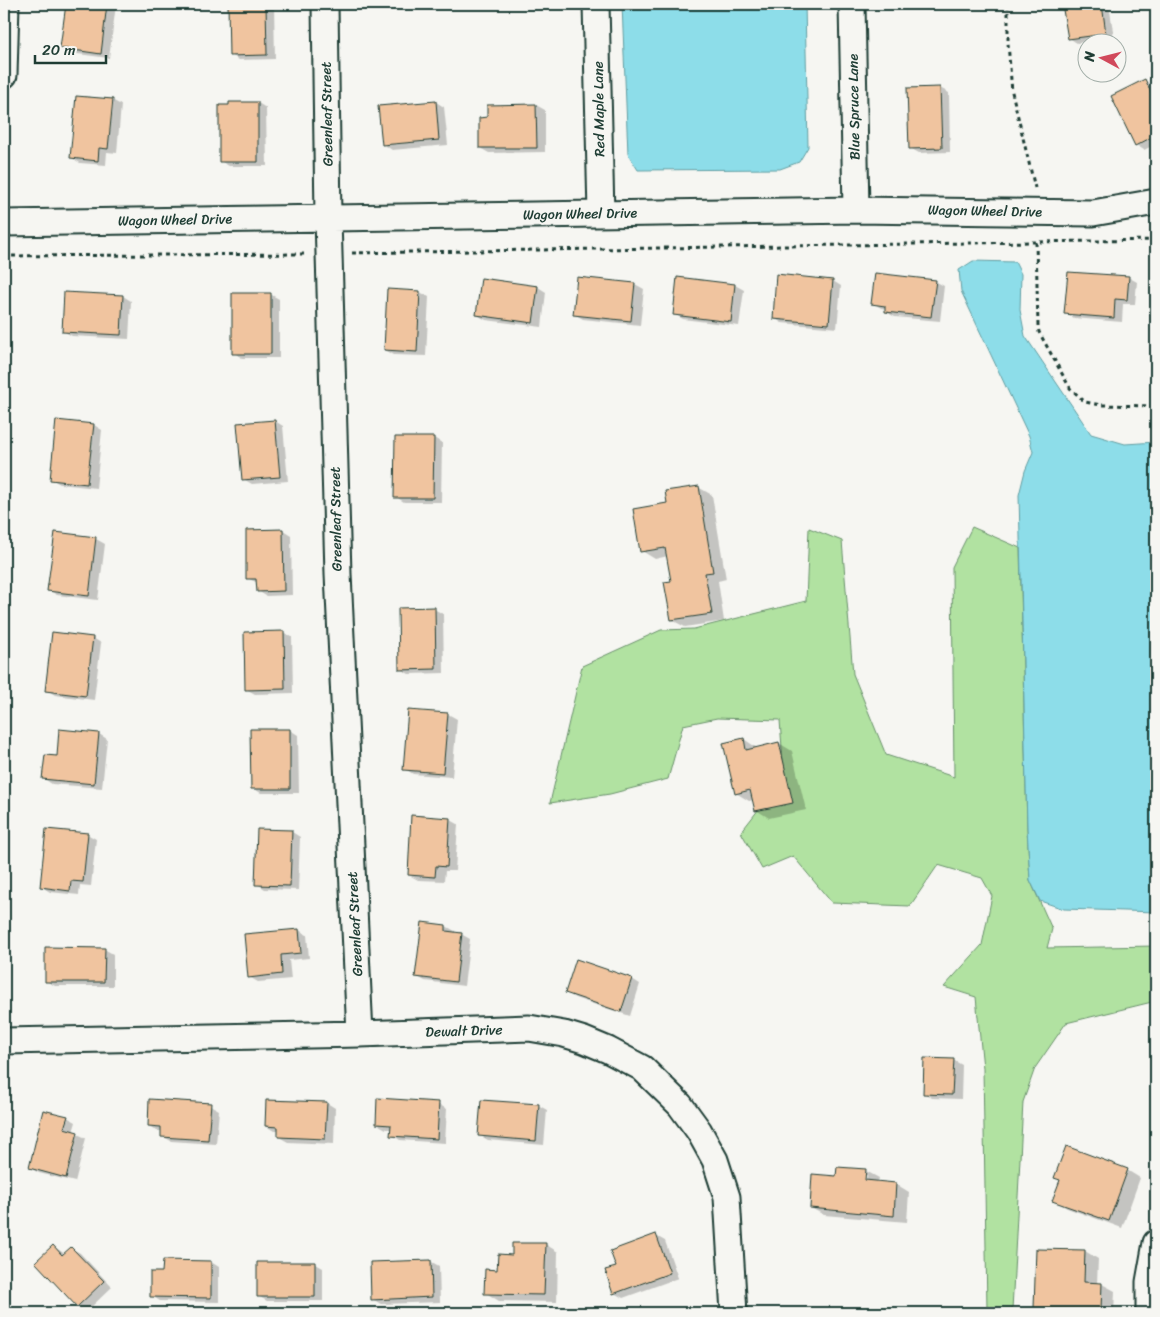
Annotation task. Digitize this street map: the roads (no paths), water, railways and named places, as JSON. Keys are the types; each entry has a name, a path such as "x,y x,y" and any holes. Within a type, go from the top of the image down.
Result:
{"street":[{"path":"4,74 6,4"},
{"name":"Greenleaf Street","path":"325,4 328,218 338,574 360,1034"},
{"name":"Red Maple Lane","path":"596,4 601,214"},
{"name":"Blue Spruce Lane","path":"852,4 856,210"},
{"name":"Wagon Wheel Drive","path":"4,223 856,210 1093,213 1156,202"},
{"name":"Dewalt Drive","path":"4,1041 360,1034 530,1028 564,1034 584,1040 642,1068 680,1104 699,1131 714,1160 727,1197 734,1313"},
{"path":"1149,1313 1150,1282 1156,1243"}],"water":[{"path":"622,4 805,4 808,147 799,162 780,169 638,170 628,154"},
{"path":"973,261 1015,262 1021,274 1020,310 1025,336 1091,434 1125,444 1156,442 1156,912 1064,909 1040,901 1030,880 1027,828 1019,495 1025,471 1033,452 1029,436 961,291 959,270"}]}
